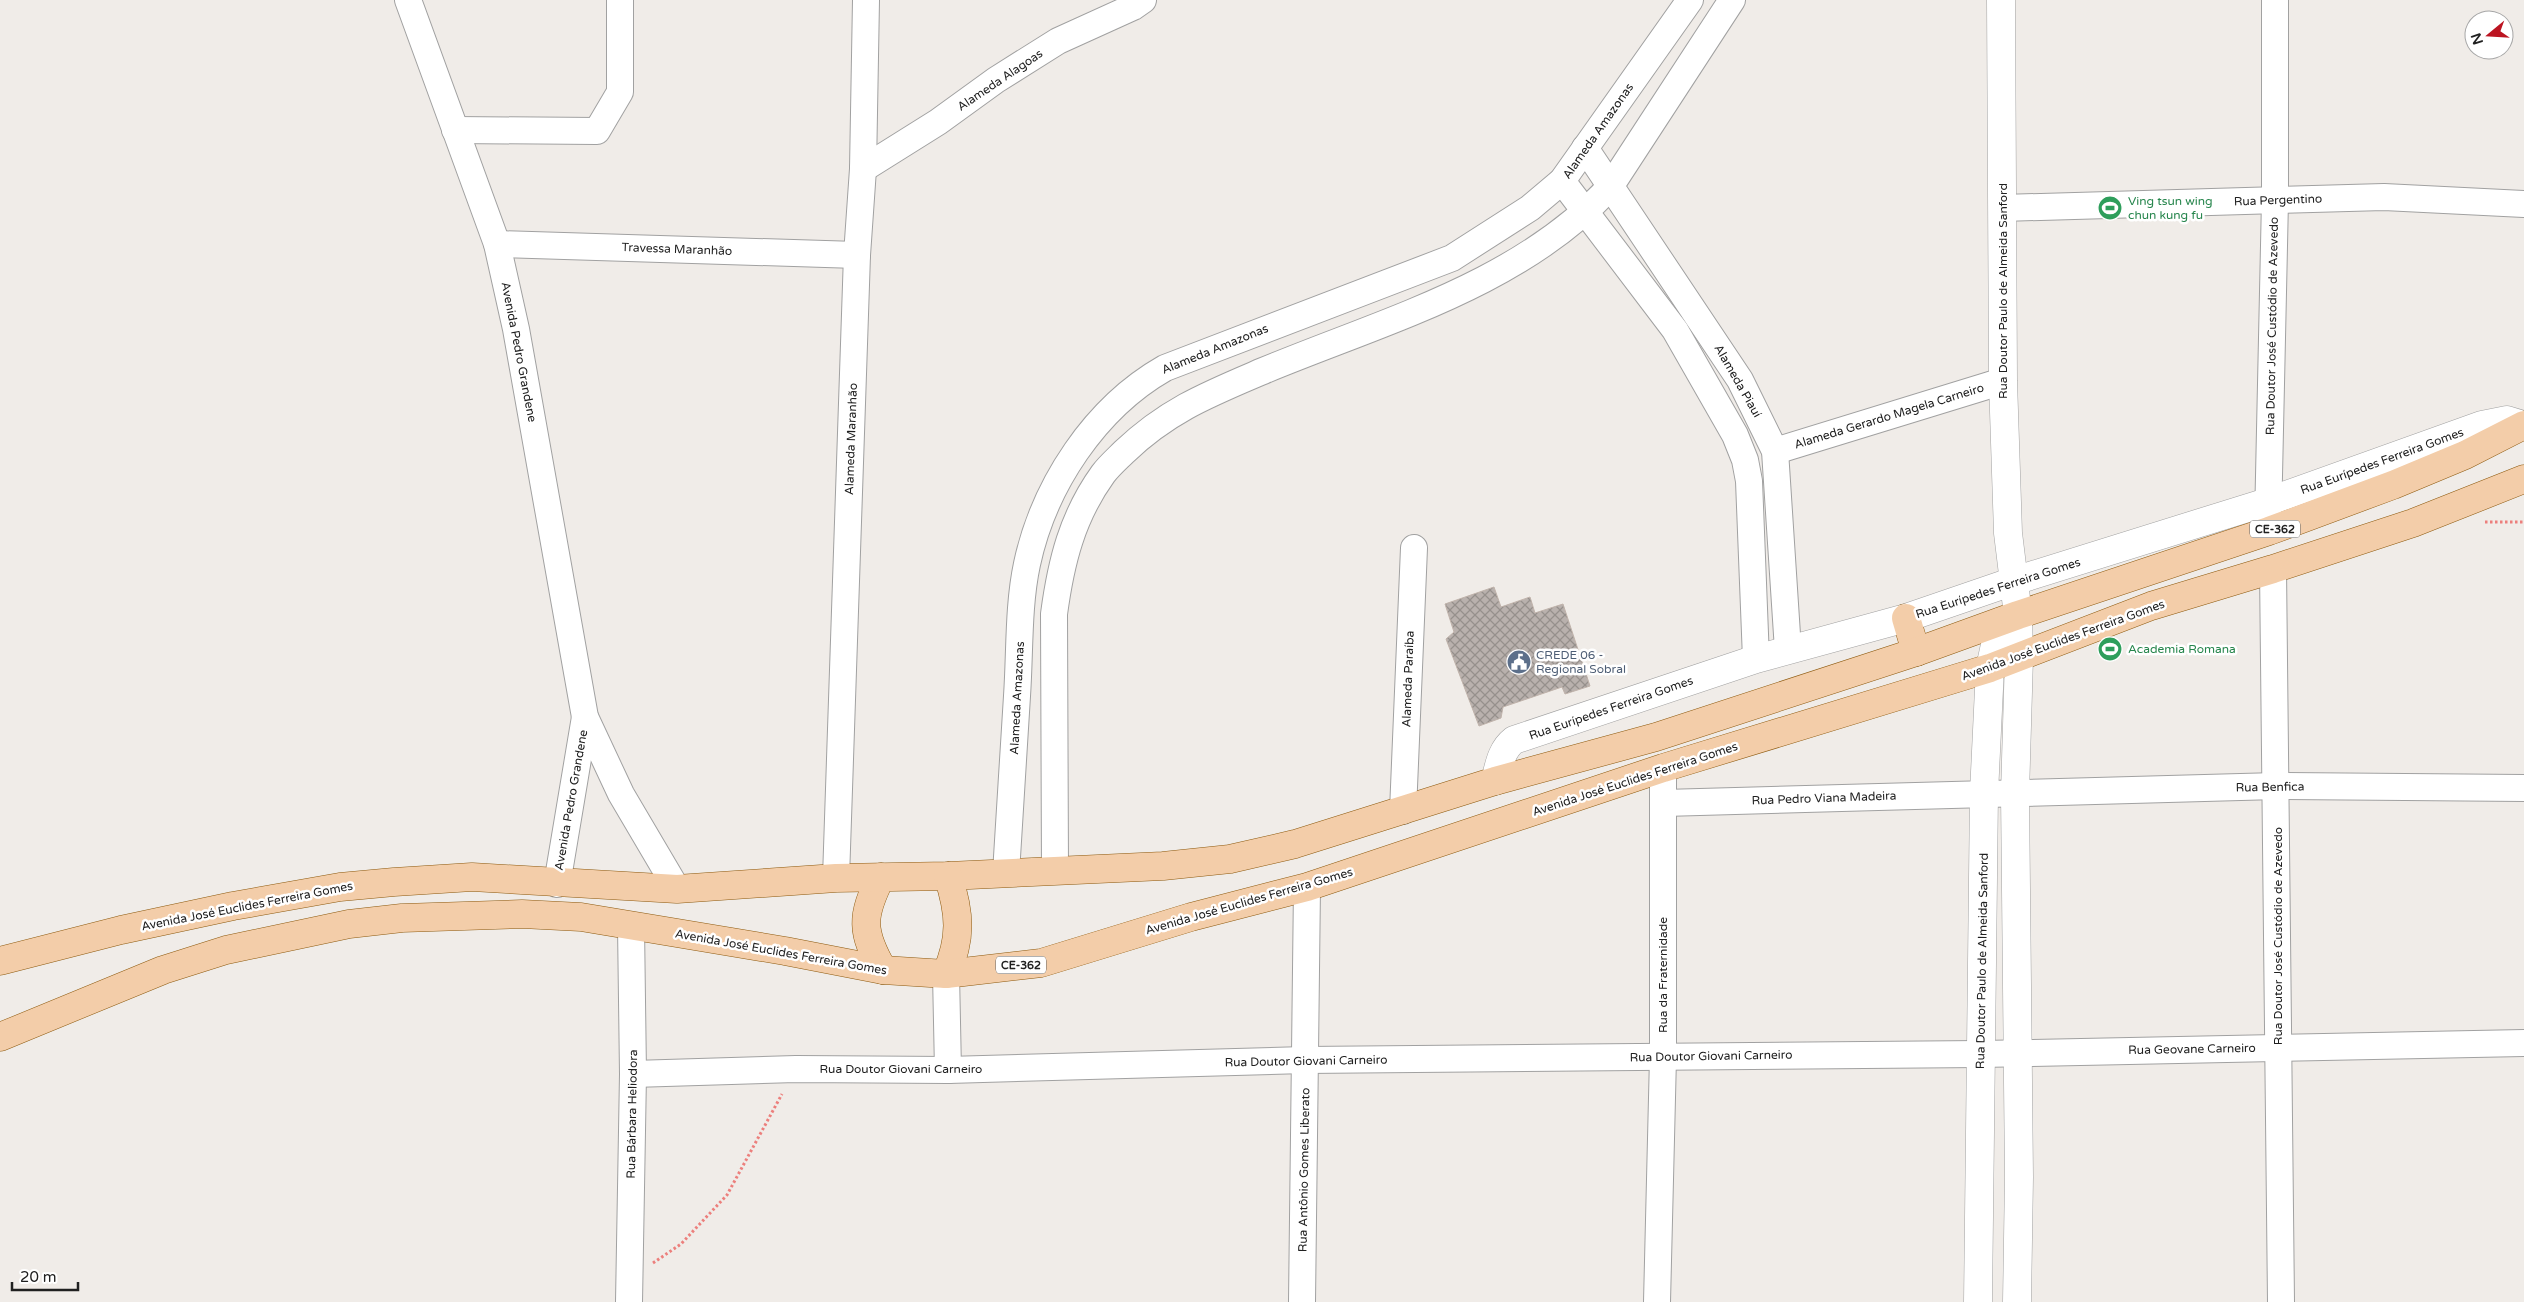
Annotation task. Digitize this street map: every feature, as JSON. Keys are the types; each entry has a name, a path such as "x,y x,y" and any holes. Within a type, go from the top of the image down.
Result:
{"main road":[{"name":"Avenida José Euclides Ferreira Gomes","path":"0,961 121,930 340,887 472,878 677,890 836,878 948,876 1163,866 1230,859 1295,844 1495,781 1656,737 1916,652 2009,618 2269,531 2393,486 2465,455 2524,425"},
{"name":"Avenida José Euclides Ferreira Gomes","path":"0,1037 163,970 226,950 349,924 402,918 522,914 581,917 785,951 883,970 946,974 1041,963 1191,917 1307,887 1662,768 1990,668 2150,606 2273,570 2413,523 2524,479"},
{"path":"1906,618 1916,652"},
{"path":"946,974 954,955 959,923 948,876"},
{"path":"881,877 874,892 865,928 870,949 883,970"}],"street":[{"name":"Avenida Pedro Grandene","path":"408,0 497,244 516,329 585,717 621,794 677,890"},
{"path":"455,130 597,131 620,92 620,0"},
{"name":"Alameda Maranhão","path":"836,878 857,255 863,169 866,0"},
{"name":"Alameda Alagoas","path":"863,169 938,122 996,80 1058,41 1133,7 1143,0"},
{"name":"Alameda Amazonas","path":"1006,873 1022,614 1027,565 1037,528 1049,500 1084,440 1105,415 1142,381 1185,359 1452,258 1530,208 1562,181 1690,0"},
{"path":"1055,870 1054,614 1058,582 1070,533 1079,512 1104,472 1136,441 1170,414 1207,395 1282,363 1468,288 1545,242 1586,213 1610,187 1732,0"},
{"name":"Rua Doutor Paulo de Almeida Sanford","path":"1978,1302 1984,794 1990,668 2009,618 2014,581 2008,533 2003,381 2002,0"},
{"name":"Rua Doutor José Custódio de Azevedo","path":"2269,531 2267,502 2275,200 2275,0"},
{"name":"Alameda Piauí","path":"1584,148 1740,380 1776,451 1788,650"},
{"path":"1562,181 1675,330 1712,393 1745,460 1749,481 1756,659"},
{"name":"Rua Pergentino","path":"2002,208 2384,197 2524,204"},
{"name":"Travessa Maranhão","path":"497,244 857,255"},
{"path":"1269,327 1282,363"},
{"name":"Alameda Gerardo Magela Carneiro","path":"1776,451 2003,381"},
{"name":"Rua Eurípedes Ferreira Gomes","path":"1495,781 1502,753 1514,740 1756,659 1906,618 2014,581 2267,502 2482,425 2507,420 2524,425"},
{"path":"1066,470 1092,491"},
{"name":"Alameda Paraíba","path":"1403,811 1414,548"},
{"path":"1027,565 1058,582"},
{"name":"Rua Doutor José Custódio de Azevedo","path":"2273,570 2281,1302"},
{"path":"2009,618 2019,657 2015,794 2018,1053 2017,1302"},
{"name":"Avenida Pedro Grandene","path":"557,884 585,717"},
{"name":"Rua da Fraternidade","path":"1657,1302 1663,1058 1664,803 1662,768"},
{"name":"Rua Benfica","path":"1984,794 2276,786 2524,788"},
{"name":"Rua Pedro Viana Madeira","path":"1664,803 1984,794"},
{"name":"Rua Antônio Gomes Liberato","path":"1302,1302 1307,887"},
{"name":"Rua Bárbara Heliodora","path":"629,1302 633,1074 631,926"},
{"path":"946,974 948,1070"},
{"name":"Rua Geovane Carneiro","path":"1980,1054 2524,1043"},
{"name":"Rua Doutor Giovani Carneiro","path":"633,1074 796,1069 948,1070 1305,1060 1663,1058 1806,1054 1980,1054"}],"path":[{"path":"629,1274 652,1264 681,1244 727,1195 740,1174 753,1144 796,1069"}],"building":[{"name":"CREDE 06 - Regional Sobral","path":"1494,587 1501,607 1530,597 1535,613 1563,604 1590,686 1565,694 1562,687 1503,707 1501,718 1479,726 1446,639 1454,632 1445,604"}],"place":[{"name":"Ving tsun wing chun kung fu","path":"2110,208"},
{"name":"Academia Romana","path":"2110,649"},
{"name":"CREDE 06 - Regional Sobral","path":"1519,662"}]}
